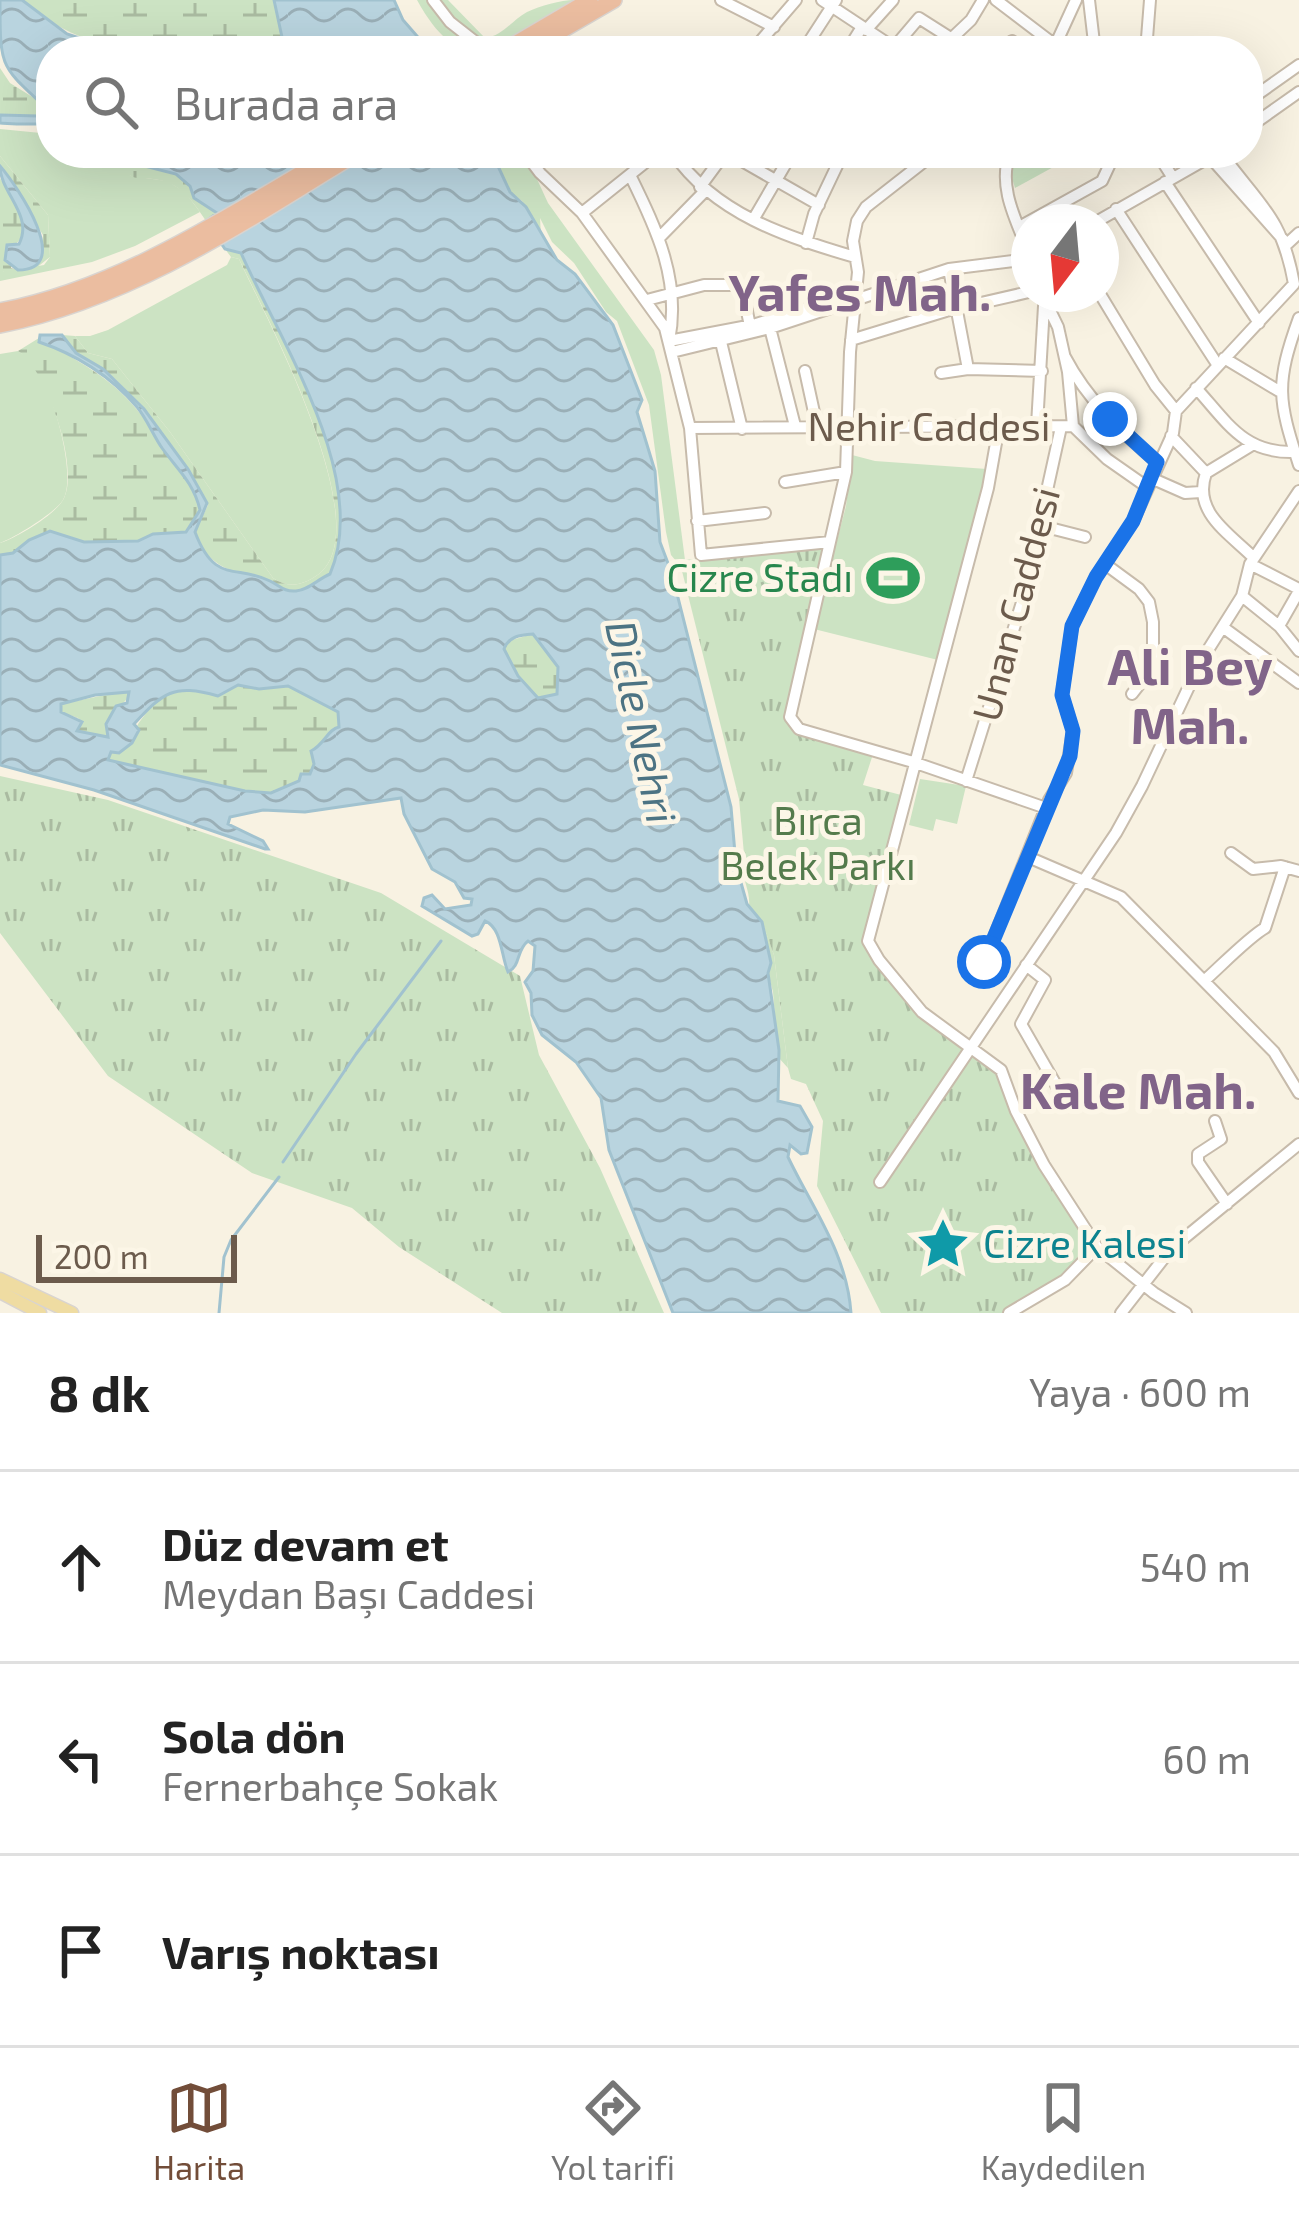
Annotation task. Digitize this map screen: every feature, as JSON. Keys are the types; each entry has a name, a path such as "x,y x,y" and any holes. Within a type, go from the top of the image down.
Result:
{"highway":[{"path":"529,36 590,0"},
{"path":"552,36 614,0"},
{"path":"0,311 91,285 212,233 313,168"},
{"path":"0,326 95,297 330,168"}],"main road":[{"path":"0,1279 40,1310"},
{"path":"0,1292 40,1310 72,1313"}],"street":[{"path":"433,0 468,36"},
{"path":"722,0 774,27"},
{"path":"766,36 796,0"},
{"path":"859,36 893,0"},
{"path":"954,36 983,0"},
{"path":"996,0 1040,36"},
{"path":"1062,36 1076,0"},
{"path":"1089,0 1093,36"},
{"path":"1147,36 1150,0"},
{"path":"811,36 830,2 874,36"},
{"path":"905,36 919,18 949,36"},
{"path":"1263,90 1299,65"},
{"path":"1263,117 1299,92"},
{"path":"536,168 582,213 647,300 670,347 690,428 701,555 830,542"},
{"path":"582,213 641,168"},
{"path":"686,168 729,209 806,243 855,257"},
{"path":"660,237 716,168"},
{"path":"753,168 819,205"},
{"path":"753,220 783,168"},
{"path":"806,243 836,168"},
{"path":"916,168 861,212 854,232 857,296 846,472 797,676 791,721 800,730 1046,808"},
{"path":"1006,168 1011,205"},
{"path":"1060,204 1102,181 1108,168"},
{"path":"1164,168 1259,323"},
{"path":"1119,207 1192,168"},
{"path":"984,962 1046,808 1066,773 1073,731 1062,695 1072,626 1133,521 1172,436 1176,411 1297,286 1287,244 1226,168"},
{"path":"631,177 660,237 673,291 670,347"},
{"path":"1119,213 1221,361 1279,391"},
{"path":"1287,244 1299,233"},
{"path":"670,347 949,269 1011,258"},
{"path":"949,269 968,369"},
{"path":"647,300 673,291 735,285 744,297 750,326"},
{"path":"670,347 722,341 770,328 857,296"},
{"path":"851,340 1011,296"},
{"path":"1036,425 1043,312"},
{"path":"1050,312 1078,383 1157,462"},
{"path":"1111,312 1176,411"},
{"path":"1196,388 1252,445 1297,459 1279,391 1299,319"},
{"path":"770,328 795,426"},
{"path":"722,341 742,429"},
{"name":"Unan Caddesi","path":"966,781 1067,427 1065,357"},
{"path":"805,371 817,426"},
{"path":"940,373 1042,371"},
{"path":"999,426 988,488 868,941 922,1012 1000,1070 1044,1165 1097,1247 1186,1313"},
{"name":"Nehir Caddesi","path":"690,428 1067,427 1107,459 1149,482"},
{"path":"1172,436 1206,473"},
{"path":"1252,445 1206,473 1201,492 1206,511 1252,561 1299,590 1279,626"},
{"path":"784,482 846,472"},
{"path":"1149,482 1185,493 1201,492"},
{"path":"880,1182 1087,880 1142,786 1201,661 1242,596 1252,561 1299,490"},
{"path":"697,521 765,513"},
{"path":"1042,526 1085,537"},
{"path":"1106,564 1149,602 1153,667 1132,694"},
{"path":"1242,596 1279,626 1299,651"},
{"path":"1225,628 1299,683"},
{"path":"1231,853 1253,869 1299,871"},
{"path":"1028,857 1120,897 1274,1052 1299,1093"},
{"path":"1204,980 1265,928 1285,867"},
{"path":"1026,965 1045,980 1021,1024 1066,1104"},
{"path":"1216,1121 1220,1139 1198,1154 1198,1162 1227,1204"},
{"path":"1121,1313 1172,1249 1299,1144"},
{"path":"1009,1313 1065,1280 1097,1247"}],"green space":[{"path":"22,0 274,0 282,36 80,36"},
{"path":"417,0 448,0 483,36 444,36"},
{"path":"574,0 518,36 491,36 532,10"},
{"path":"0,68 10,83 36,99 36,115 0,115"},
{"path":"0,129 36,133 36,168 121,168 131,176 167,181 185,192 200,212 92,262 0,281 0,262 4,272 44,265 50,257 48,215 0,156"},
{"path":"0,156 48,215 50,257 31,272 4,272 0,268 0,178 20,212 24,235 15,245 11,268 22,271 40,263 43,235 0,166"},
{"path":"118,168 171,171 188,185 194,198 217,214 206,221 178,188 133,177"},
{"path":"499,168 532,168 548,203 654,350 685,560 681,567 671,555 666,532 649,405 617,321 574,263 552,242 540,218 541,235 522,201 510,192"},
{"path":"1011,168 1052,168 1015,188"},
{"path":"225,249 241,253 316,411 339,496 340,537 330,575 301,590 286,590 229,570 206,553 195,532 208,505 188,469 144,409 115,379 76,353 62,335 75,336 88,353 112,359 273,578 300,584 316,576 333,552 336,516 328,471 271,326 239,259"},
{"path":"231,257 239,259 292,372 328,471 336,516 333,552 316,576 300,584 273,578 112,359 88,353 75,336 108,330 227,265"},
{"path":"39,338 108,382 142,416 196,495 198,515 186,532 138,541 84,542 50,531 13,553 0,555 0,543 51,513 63,500 67,485 58,420 39,377 18,351"},
{"path":"18,351 40,373 54,409 65,451 67,488 52,512 0,543 0,354"},
{"name":"Cizre Stadı","path":"852,455 987,469 938,660 814,629 846,506"},
{"name":"Bırca Belek Parkı","path":"830,542 791,721 874,751 863,785 905,796 868,941 922,1012 1001,1070 1016,1111 1097,1247 1065,1280 1009,1313 881,1313 817,1186 823,1121 806,1084 791,1079 788,1068 774,955 746,876 739,799 681,567 685,560"},
{"path":"532,634 558,667 557,695 539,699 518,676 504,649 509,641"},
{"path":"288,686 338,712 339,727 311,751 310,774 301,774 299,781 271,793 108,760 111,752 119,753 132,743 138,724 159,699 179,691"},
{"path":"125,691 130,695 106,724 109,737 77,731 82,724 78,718 61,712 61,704"},
{"path":"0,776 108,800 381,893 520,976 539,1055 600,1168 664,1313 502,1313 399,1247 352,1208 252,1173 108,1076 0,933"},
{"path":"920,779 966,786 957,824 936,819 933,831 909,825"},
{"path":"746,853 744,867 774,955 788,1068 778,1057 768,973 771,963 762,922 749,906 743,867"}],"water":[{"path":"0,0 22,0 73,36 36,36 36,98 11,72 1,39"},
{"path":"274,0 394,0 417,36 282,36"},
{"path":"0,115 36,116 36,124 0,123"},
{"path":"0,166 37,226 42,257 34,266 18,270 5,260 7,245 19,244 22,223"},
{"name":"Dicle Nehri","path":"152,168 499,168 557,260 575,274 613,325 642,400 637,412 655,471 660,542 731,807 736,865 747,904 762,922 771,963 778,1101 800,1106 812,1127 807,1153 790,1145 788,1157 835,1250 851,1313 673,1313 609,1150 601,1098 576,1062 542,1035 532,1015 525,982 533,971 535,946 528,941 508,972 491,925 485,921 472,936 422,906 424,898 432,895 445,909 471,905 472,899 464,898 455,882 432,869 404,814 401,798 230,817 228,824 263,841 265,849 94,790 0,765 0,555 13,553 50,531 84,542 138,541 153,534 186,532 200,510 189,484 127,396 92,367 39,342 40,335 62,335 76,353 103,369 144,409 207,503 195,532 210,560 288,591 301,590 330,574 340,536 339,496 316,410 241,253 225,249 206,221 217,213 194,198 190,186 176,174","holes":["533,634 558,667 557,694 538,698 518,676 504,649 512,639","238,685 288,686 338,712 339,727 311,751 310,774 301,774 299,781 271,793 108,760 111,752 119,753 132,743 139,730 134,724 161,698 179,691 218,696","129,692 127,703 116,706 106,724 108,737 77,731 82,722 61,712 61,704"]}],"waterway":[{"path":"283,1162 441,941"},
{"path":"219,1313 224,1257 231,1240 279,1177"}],"place":[{"name":"Cizre Stadı","path":"893,578"},
{"name":"Cizre Kalesi","path":"943,1244"}],"district":[{"name":"Yafes Mah.","path":"860,293"},
{"name":"Ali Bey Mah.","path":"1190,696"},
{"name":"Kale Mah.","path":"1138,1091"}],"route":[{"path":"984,962 1049,800 1066,773 1073,731 1062,695 1072,626 1096,577 1133,521 1157,462 1110,419"}]}
